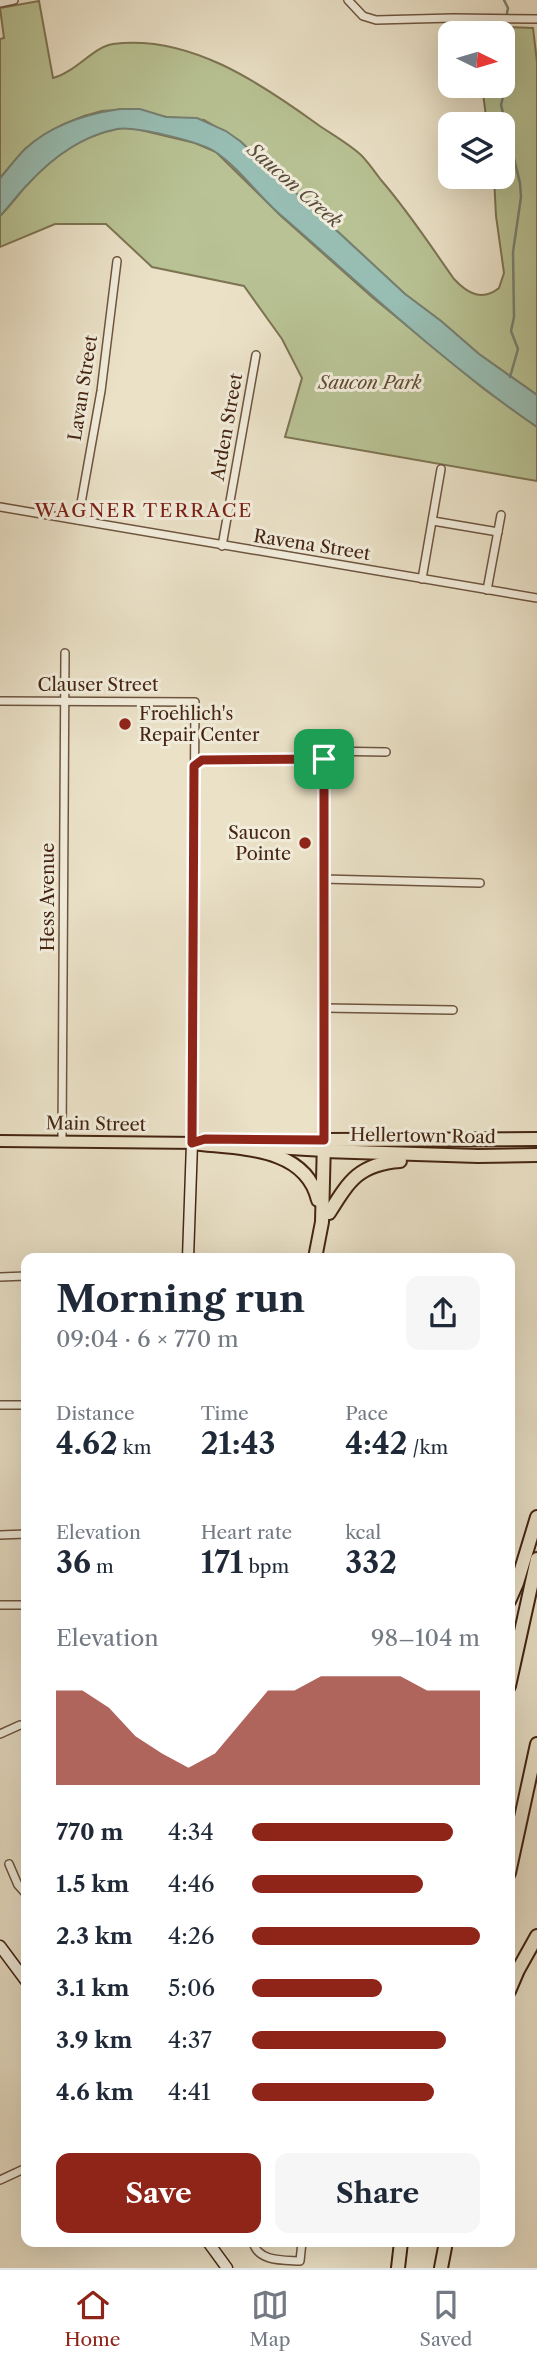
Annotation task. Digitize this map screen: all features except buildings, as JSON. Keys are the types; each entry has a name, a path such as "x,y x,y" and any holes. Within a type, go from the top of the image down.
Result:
{"highway":[{"name":"Hellertown Road","path":"328,1146 352,1139 537,1139"},
{"path":"192,1143 276,1155 292,1162 313,1183 325,1218"},
{"path":"324,1253 328,1146"},
{"name":"Hellertown Road","path":"328,1146 427,1155 537,1155"},
{"path":"316,1253 325,1218 342,1192 362,1170 380,1162 427,1155"},
{"path":"515,1588 537,1517"},
{"path":"515,1659 537,1559"},
{"path":"515,1845 537,1744"},
{"path":"515,1975 537,1936"},
{"path":"394,2247 396,2268"},
{"path":"396,2268 400,2247"},
{"path":"439,2268 440,2247"},
{"path":"439,2268 445,2247"}],"main road":[{"name":"Main Street","path":"0,1141 192,1143"},
{"name":"Hellertown Road","path":"192,1143 328,1146"}],"street":[{"path":"0,3 14,0"},
{"path":"348,0 363,16 376,20 537,19"},
{"name":"Lavan Street","path":"78,520 101,391 117,261"},
{"name":"Arden Street","path":"222,546 256,355"},
{"path":"422,579 441,469"},
{"name":"Ravena Street","path":"0,507 537,598"},
{"path":"486,590 501,515"},
{"path":"433,521 498,532"},
{"name":"Hess Avenue","path":"62,1141 65,653"},
{"name":"Clauser Street","path":"0,701 195,702 194,766"},
{"path":"328,1146 324,1008 323,751 386,752"},
{"path":"188,1253 192,1143 194,766 202,760 324,759"},
{"path":"323,879 480,883"},
{"path":"324,1008 453,1010"},
{"path":"0,1277 21,1276"},
{"path":"0,1405 21,1405"},
{"path":"0,1535 21,1534"},
{"path":"0,1605 21,1605"},
{"path":"0,1734 21,1725"},
{"path":"9,1864 21,1888"},
{"path":"0,1946 21,1973"},
{"path":"0,2180 21,2170"},
{"path":"212,2247 227,2268"},
{"path":"255,2247 264,2257 300,2261 301,2247"}],"green space":[{"name":"Saucon Park","path":"39,1 53,78 69,71 106,46 141,43 168,46 195,54 221,64 271,92 361,155 410,216 454,279 469,292 481,295 499,288 504,273 495,189 515,189 515,112 485,112 484,98 515,98 515,27 533,28 537,62 537,395 479,354 405,294 240,141 204,120 166,117 133,109 102,111 84,116 62,125 26,148 0,178 0,39 4,38 0,8"},
{"name":"Saucon Park","path":"128,127 195,143 216,152 281,216 372,297 484,389 537,427 537,481 285,437 302,378 282,339 244,286 152,267 106,224 55,224 0,247 0,216 35,176 71,147 98,134"}],"water":[{"path":"120,109 140,109 166,117 197,118 226,131 240,141 405,294 479,354 537,395 537,427 407,326 274,209 232,166 206,147 151,132 117,129 104,132 57,157 37,174 0,216 0,178 25,149 57,127 94,114"}],"waterway":[{"path":"504,0 507,13"},
{"path":"503,98 501,105 521,197 513,252 514,317 511,331 518,349 510,377"}],"place":[{"name":"Froehlich's Repair Center","path":"125,724"},
{"name":"Saucon Pointe","path":"305,843"}],"district":[{"name":"WAGNER TERRACE","path":"144,510"}],"route":[{"path":"324,759 324,1140 205,1139 192,1143 194,766 202,760 324,759"}],"water label":[{"name":"Saucon Creek","path":"295,185"}]}
